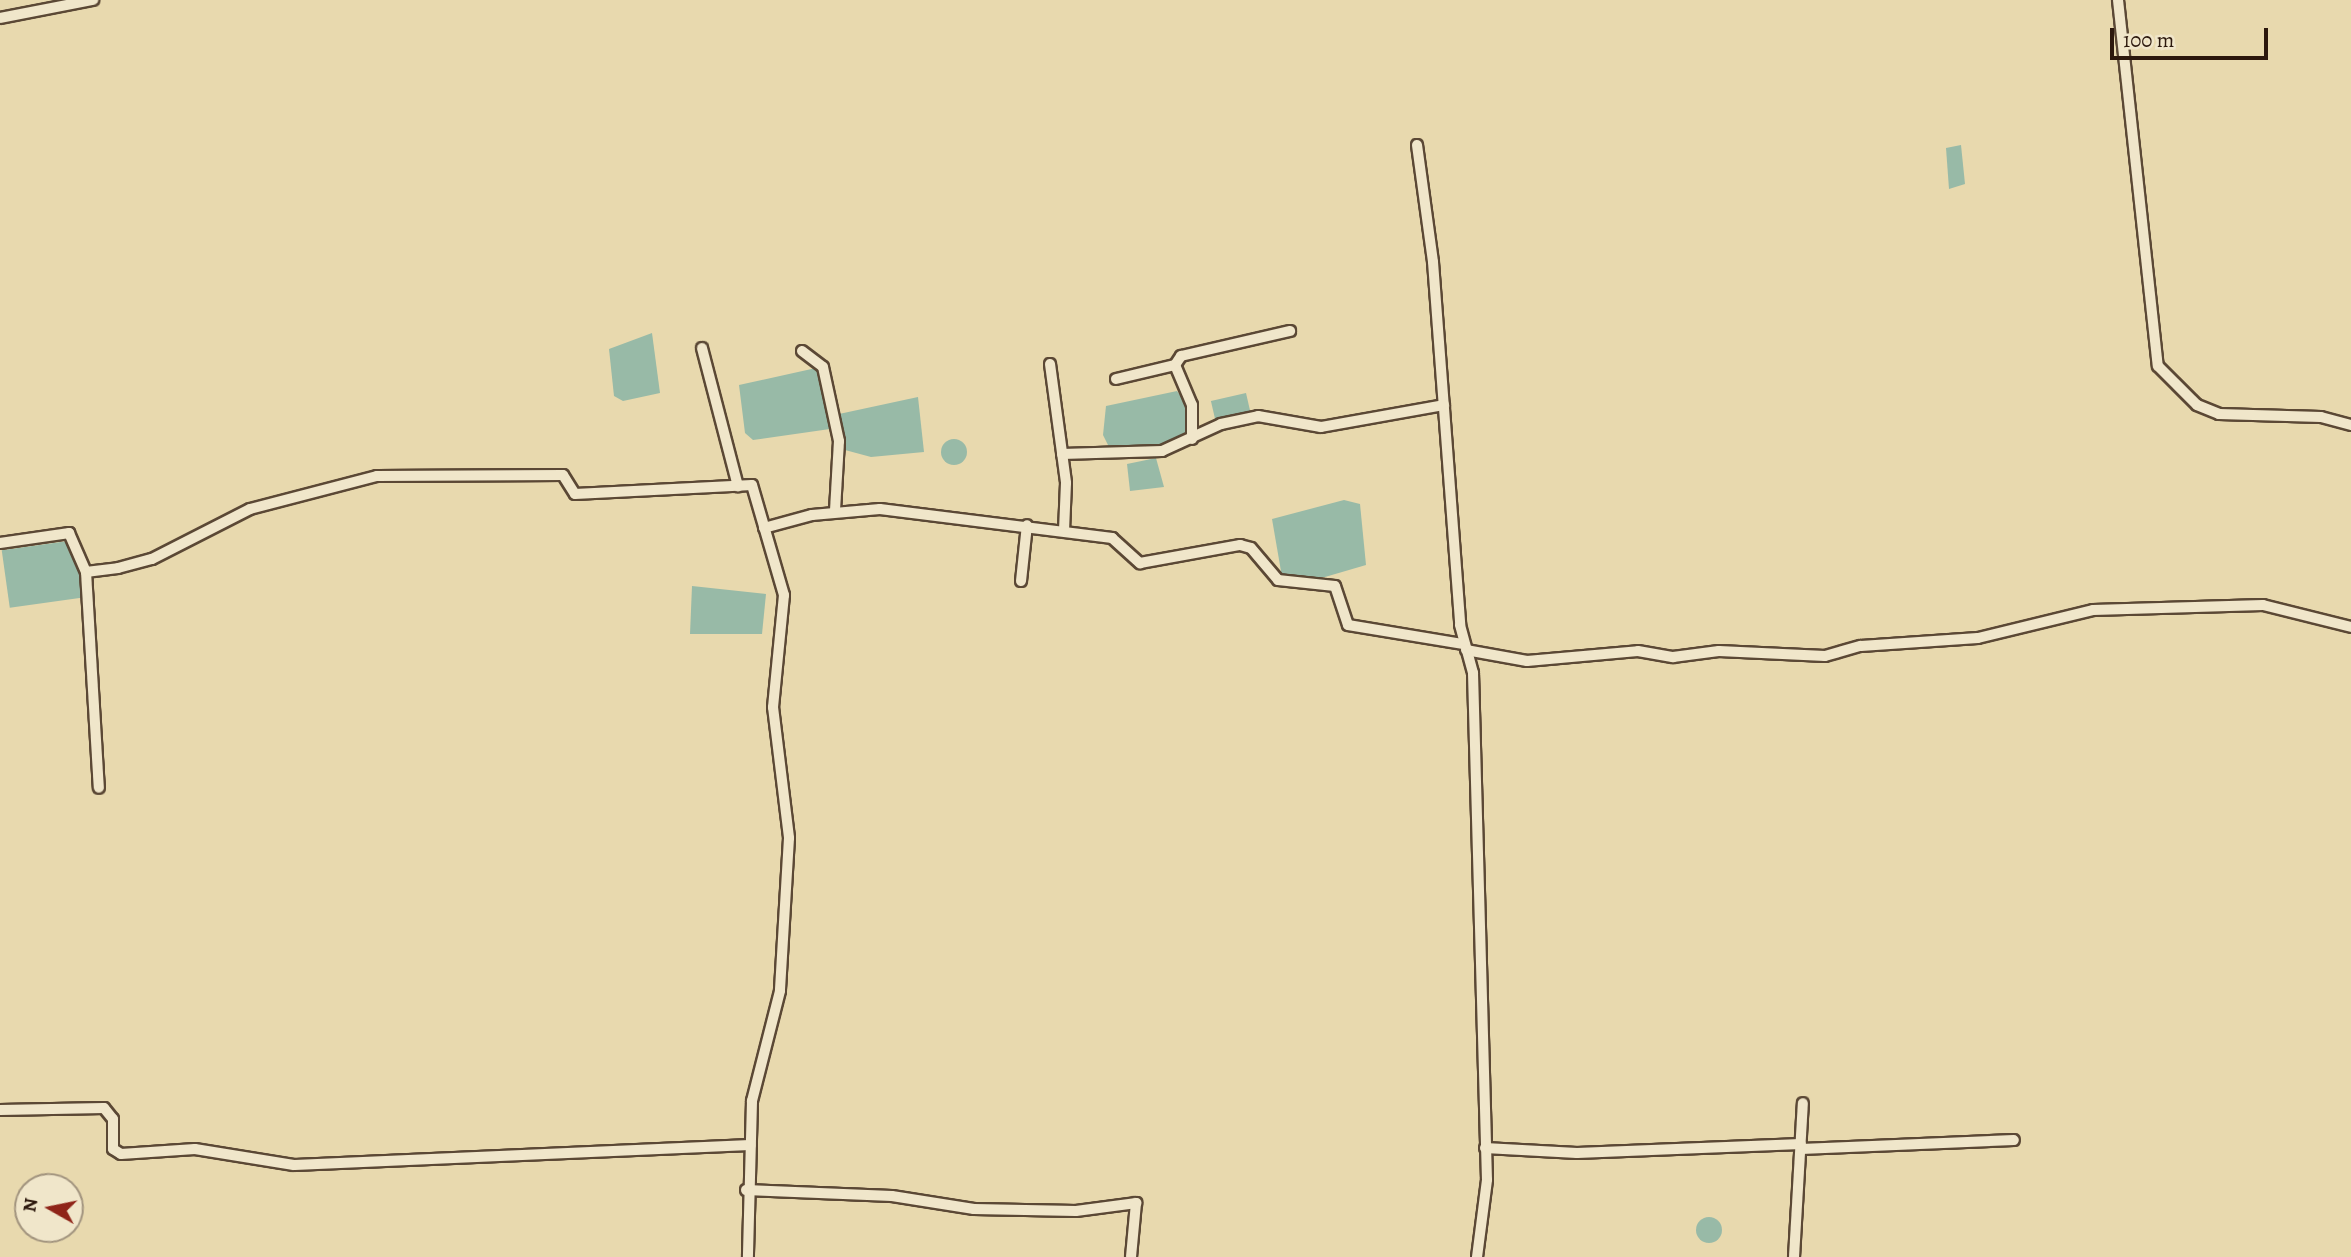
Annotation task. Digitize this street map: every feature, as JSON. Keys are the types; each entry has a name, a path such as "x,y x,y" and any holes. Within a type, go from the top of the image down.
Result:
{"street":[{"path":"0,18 93,0"},
{"path":"2118,0 2158,366 2197,405 2220,414 2321,417 2351,425"},
{"path":"1417,145 1444,405 1465,647 1473,673 1486,1205 1476,1227 1477,1257"},
{"path":"1116,379 1175,365 1181,356 1290,331"},
{"path":"702,348 738,486"},
{"path":"802,351 823,366 839,441 835,511"},
{"path":"1050,364 1062,454 1064,531"},
{"path":"1175,365 1192,405 1192,439"},
{"path":"1062,454 1150,453 1258,416 1321,427 1444,405"},
{"path":"86,572 152,559 250,509 377,476 563,475 575,494 752,485 784,595 773,707 789,838 780,991 752,1101 748,1257"},
{"path":"764,528 835,511 880,509 1027,525 1118,540 1140,563 1240,545 1251,548 1278,580 1335,586 1348,625 1527,661 1638,651 1673,657 1719,651 1825,656 1861,646 1978,638 2093,610 2263,605 2351,627"},
{"path":"1021,581 1027,525"},
{"path":"0,543 69,533 86,572 99,788"},
{"path":"1794,1257 1802,1104"},
{"path":"0,1110 104,1108 113,1119 113,1149 121,1154 195,1149 294,1165 751,1145"},
{"path":"1485,1148 1577,1153 2014,1140"},
{"path":"748,1190 892,1196 974,1209 1076,1211 1136,1203 1131,1257"}],"shaded area":[{"path":"1961,145 1965,184 1949,189 1946,148"},
{"path":"652,333 660,393 623,401 614,396 609,349"},
{"path":"816,368 830,429 753,440 745,433 739,385"},
{"path":"1177,391 1187,404 1187,440 1152,450 1109,447 1103,435 1106,406"},
{"path":"1246,393 1251,415 1216,424 1211,401"},
{"path":"918,397 924,452 871,457 845,450 839,414"},
{"path":"954,439 964,442 967,452 964,462 954,465 944,462 941,452 944,442"},
{"path":"1156,458 1164,487 1130,491 1127,464"},
{"path":"1344,500 1360,504 1366,565 1325,577 1282,577 1272,519"},
{"path":"75,540 83,597 10,608 2,550"},
{"path":"692,586 766,594 762,634 690,634"},
{"path":"1709,1217 1718,1221 1722,1230 1718,1239 1709,1243 1700,1239 1696,1230 1700,1221"}]}
